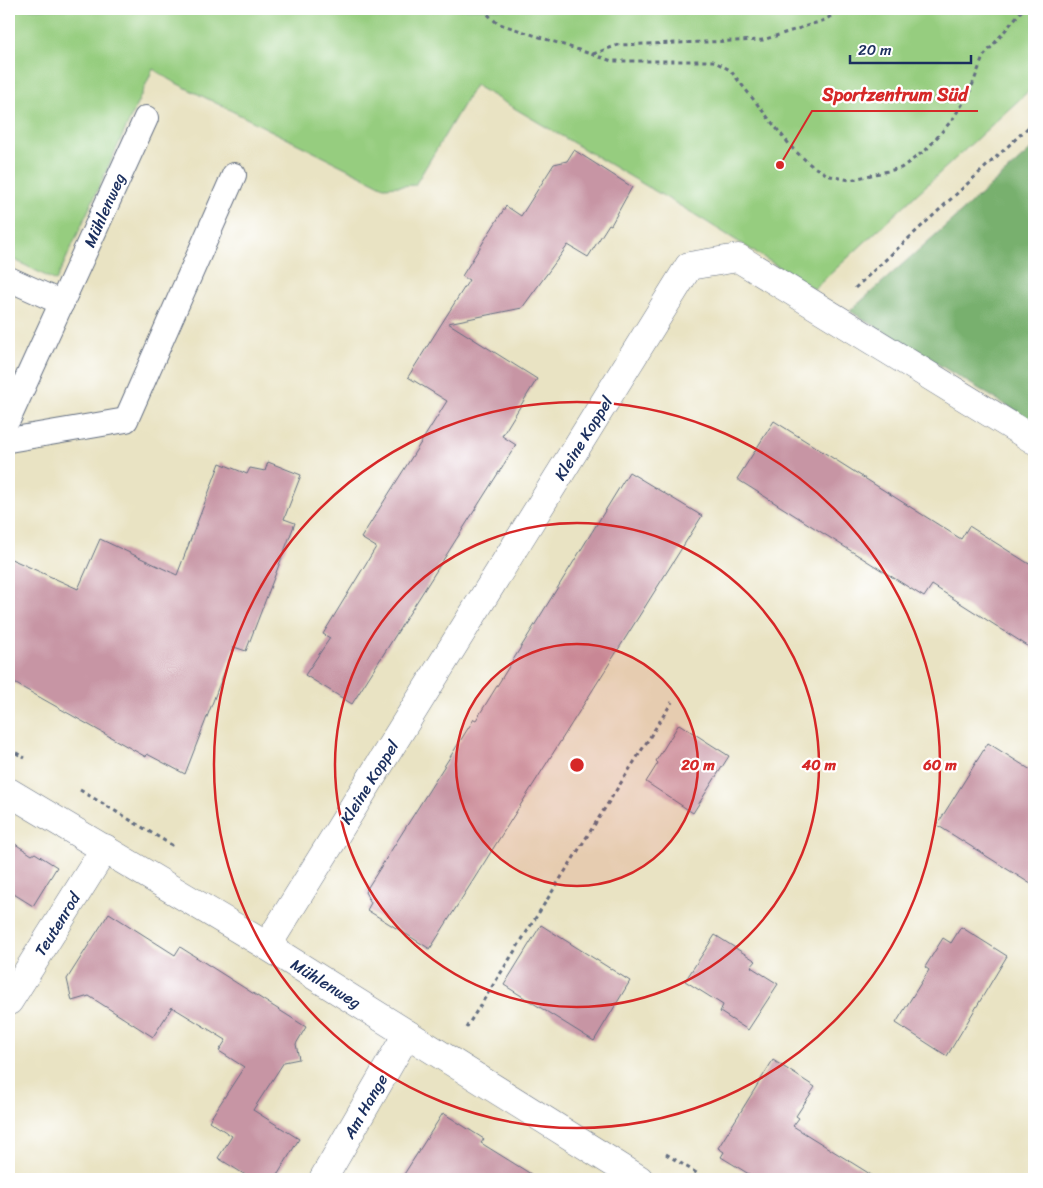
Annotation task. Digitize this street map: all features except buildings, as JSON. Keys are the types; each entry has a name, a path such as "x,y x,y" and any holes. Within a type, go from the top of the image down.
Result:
{"street":[{"name":"Kleine Koppel","path":"267,946 689,266 738,258 826,314 1034,440"},
{"name":"Mühlenweg","path":"9,792 267,946 639,1179"},
{"name":"Teutenrod","path":"9,1000 105,848"},
{"name":"Am Hange","path":"323,1179 407,1034"}],"lane":[{"name":"Mühlenweg","path":"9,418 146,118"},
{"path":"9,440 126,420 234,175"},
{"path":"9,279 62,303"}],"path":[{"path":"482,9 497,23 612,61 713,61 730,70 793,149 812,166 830,176 850,180 901,168 927,149 952,120 969,94 983,57 1023,9"},
{"path":"592,54 618,45 763,40 825,20 841,9"},
{"path":"826,314 1034,122"},
{"path":"446,1058 672,702"}],"green space":[{"path":"9,9 1034,9 1034,86 814,289 694,214 475,85 415,185 384,187 170,80 153,69 56,281 9,257"},
{"path":"1033,148 1034,150 1034,422 850,311"}],"place":[{"name":"Sportzentrum Süd","path":"780,165"}]}
